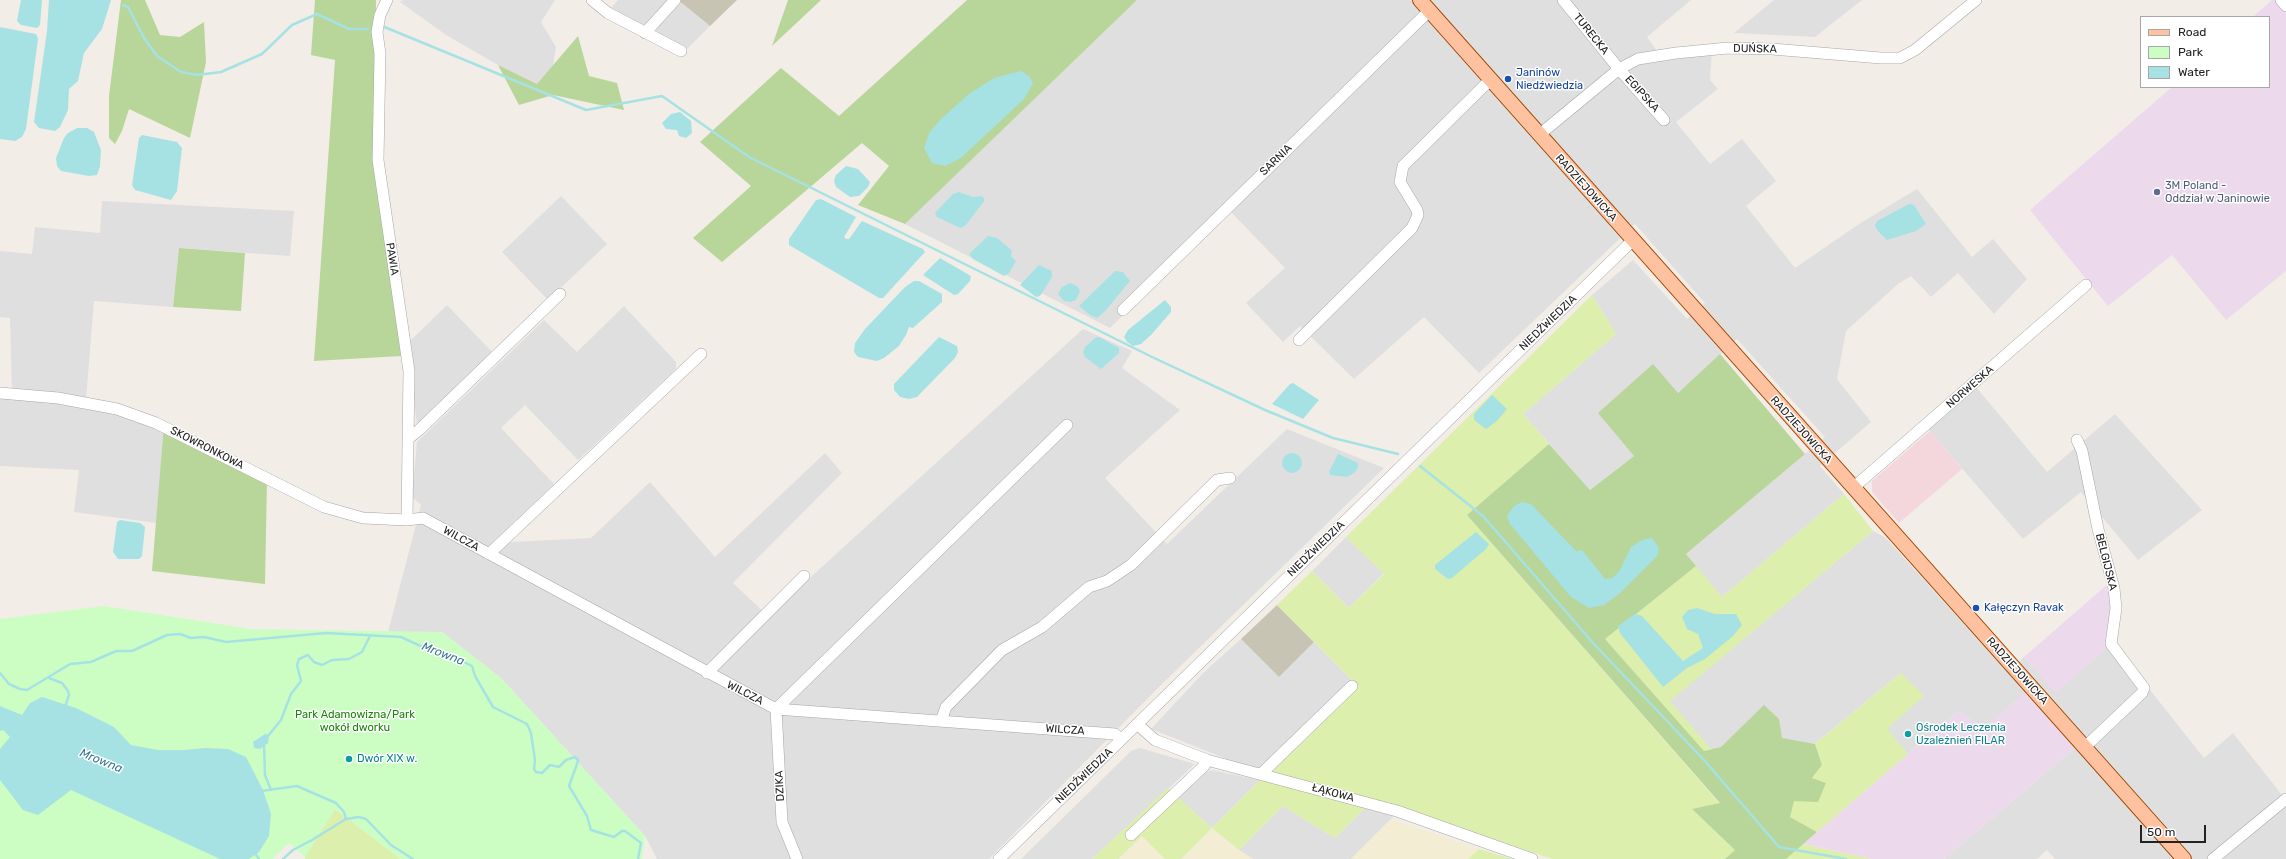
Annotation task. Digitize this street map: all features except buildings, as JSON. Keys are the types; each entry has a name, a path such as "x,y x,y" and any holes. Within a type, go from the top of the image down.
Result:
{"main road":[{"name":"RADZIEJOWICKA","path":"1420,0 2184,859"}],"street":[{"name":"PAWIA","path":"387,0 380,15 377,32 380,54 378,160 409,371 407,520"},
{"path":"592,0 608,13 681,52"},
{"path":"645,33 675,0"},
{"name":"TURECKA","path":"1563,0 1619,69"},
{"name":"DUŃSKA","path":"1539,135 1619,69 1638,59 1676,53 1728,48 1772,48 1881,58 1900,58 1915,50 1976,0"},
{"path":"2281,0 2286,6"},
{"name":"SARNIA","path":"1123,310 1429,11"},
{"name":"EGIPSKA","path":"1619,69 1664,120"},
{"path":"1299,340 1412,228 1418,215 1418,210 1400,182 1404,166 1490,80"},
{"name":"NIEDŹWIEDZIA","path":"999,859 1633,240"},
{"name":"NORWESKA","path":"1854,488 2086,285"},
{"path":"409,438 560,294"},
{"path":"489,554 701,354"},
{"name":"SKOWRONKOWA","path":"0,393 58,398 117,410 156,423 324,507 363,518 407,520"},
{"path":"776,709 1067,425"},
{"name":"BELGIJSKA","path":"2077,440 2082,451 2098,529 2114,588 2116,608 2111,644 2144,688 2142,693 2085,747"},
{"path":"940,721 946,707 1002,650 1042,627 1083,591 1106,581 1131,565 1217,480 1230,478"},
{"name":"WILCZA","path":"407,520 423,518 776,709 1115,734 1121,739"},
{"path":"707,673 804,576"},
{"path":"1261,774 1352,686"},
{"name":"DZIKA","path":"776,709 782,822 798,859"},
{"name":"ŁĄKOWA","path":"1137,724 1156,740 1207,760 1397,811 1532,859"},
{"path":"1131,835 1204,766 1207,760"},
{"path":"2213,859 2286,799"}],"shaded area":[{"path":"403,0 555,0 541,22 556,47 553,66 537,84 498,65 446,35 400,2"},
{"path":"618,0 678,0 710,26 687,49 611,8"},
{"path":"678,0 737,0 710,26"},
{"path":"1137,0 1691,0 1647,37 1661,57 1712,50 1710,80 1718,89 1676,122 1710,164 1742,139 1776,181 1746,206 1795,268 1859,224 1917,189 1972,257 1993,239 2027,279 1994,314 1958,273 1931,297 1911,276 1898,284 1846,331 1837,379 1871,422 1820,466 1844,494 1721,598 1686,554 1825,437 1737,339 1678,393 1599,413 1634,456 1590,490 1523,414 1616,334 1592,295 1633,260 1687,319 1705,303 1635,224 1479,373 1424,317 1354,379 1300,326 1283,342 1246,303 1285,268 1229,210 1110,328 905,224"},
{"path":"1774,0 1862,0 1815,37 1734,33"},
{"path":"2272,0 2283,0 2286,3 2286,271 2226,320 2172,255 2108,306 2030,210 2171,88 2270,88 2270,16 2254,16"},
{"path":"561,196 607,244 548,300 502,252"},
{"path":"102,201 294,211 290,256 179,248 173,307 94,301 86,400 164,424 157,523 74,512 79,470 0,466 0,393 12,393 10,318 0,317 0,251 32,254 35,227 100,233"},
{"path":"447,305 493,353 417,426 408,343"},
{"path":"624,306 676,362 676,369 578,460 525,405 501,428 554,484 492,543 591,538 650,482 715,557 825,453 842,473 733,583 768,616 1083,329 1132,351 1122,368 1180,410 1105,478 1167,544 1287,429 1384,468 1163,683 989,859 657,859 645,836 501,678 442,632 388,632 421,505 412,497 417,442 544,320 577,352"},
{"path":"1976,387 2047,472 2115,414 2202,510 2138,560 2081,492 2023,539 1927,428"},
{"path":"1930,431 1962,469 1899,523 1872,492 1872,481"},
{"path":"1873,531 1886,538 2007,672 2024,657 2056,692 2108,646 2144,695 2150,690 2204,758 2233,733 2286,800 2286,859 2055,859 2047,850 2037,859 1944,859 2075,748 1984,728 1958,711 1908,754 1887,730 1901,673 1751,796 1669,701"},
{"path":"1346,537 1384,573 1349,608 1312,571"},
{"path":"2109,583 2112,608 2108,646 2056,693 2024,657"},
{"path":"1277,605 1314,642 1279,677 1241,639"},
{"path":"1241,639 1279,677 1314,642 1359,687 1272,772 1242,765 1151,729 1204,672"},
{"path":"2025,692 2075,748 1944,859 1872,859 1803,844 1958,711 1984,728"},
{"path":"1140,748 1195,764 1092,859 1021,859 1131,751"},
{"path":"1212,770 1260,780 1212,828 1176,796 1199,775"},
{"path":"1283,806 1335,838 1367,806 1394,816 1351,859 1253,859 1239,850"},
{"path":"1391,819 1479,849 1468,859 1351,859"},
{"path":"1212,828 1239,850 1253,859 1181,859"},
{"path":"1142,836 1165,859 1118,859"}],"green space":[{"path":"121,0 145,0 160,35 180,37 204,22 206,62 190,138 129,109 122,131 115,144 109,138 109,96"},
{"path":"315,0 376,0 374,161 401,356 314,361 335,60 311,55"},
{"path":"788,0 821,0 772,46"},
{"path":"967,0 1137,0 905,224 858,205 889,166 862,143 722,262 693,238 751,186 700,142 781,68 839,116"},
{"path":"578,36 589,76 617,83 624,110 553,95 519,105 498,65 537,84"},
{"path":"179,248 245,253 241,311 173,307"},
{"path":"1592,295 1616,334 1523,414 1549,444 1467,515 1720,804 1692,809 1735,850 1725,859 1552,859 1401,808 1272,772 1359,687 1277,605 1312,571 1349,608 1384,574 1346,537"},
{"path":"1720,354 1805,454 1686,554 1696,566 1605,639 1704,751 1721,747 1764,705 1779,719 1782,738 1815,744 1822,765 1812,778 1826,783 1818,802 1794,801 1790,817 1817,832 1786,859 1725,859 1735,850 1692,809 1720,803 1467,515 1549,444 1590,490 1634,456 1598,413 1653,364 1678,393"},
{"path":"164,424 267,479 265,584 152,571"},
{"path":"1844,494 1873,531 1670,701 1711,749 1704,751 1605,639 1696,566 1722,597"},
{"name":"Park Adamowizna/Park wokół dworku","path":"104,606 251,629 442,632 501,678 645,836 642,859 401,859 335,809 305,857 289,843 272,859 0,859 0,619"},
{"path":"1901,673 1924,696 1887,729 1908,754 1817,832 1790,817 1794,801 1826,783 1812,778 1822,765 1815,744"},
{"path":"1260,780 1367,806 1335,838 1283,806 1239,850 1212,828"},
{"path":"1168,788 1212,828 1181,859 1165,859 1142,836 1118,859 1092,859"},
{"path":"335,809 401,859 305,859"},
{"path":"1802,844 1872,859 1786,859"},
{"path":"1479,849 1512,859 1468,859"}],"water":[{"path":"21,0 42,0 40,25 37,28 21,25 17,21"},
{"path":"49,0 111,0 102,29 84,53 78,81 69,89 68,110 60,127 55,131 39,128 34,122 47,31"},
{"path":"0,27 36,34 38,39 26,129 22,137 15,141 0,139"},
{"path":"1021,71 1030,77 1033,83 1024,99 961,158 945,166 932,163 924,148 929,133 941,119 969,94 994,78"},
{"path":"680,112 691,121 692,133 686,138 679,136 677,130 666,129 662,123 671,114"},
{"path":"77,128 87,128 94,132 101,150 100,166 97,175 89,176 61,171 57,166 56,158 64,138 68,133"},
{"path":"142,135 177,142 182,148 177,191 171,200 135,190 132,185 139,138"},
{"path":"846,166 858,169 870,182 868,187 859,196 850,197 836,187 834,181 836,175"},
{"path":"959,192 973,197 982,196 985,200 965,226 960,228 937,217 935,213 953,194"},
{"path":"821,199 856,217 844,237 846,239 849,239 862,221 923,249 925,252 883,298 879,298 789,245 789,239 816,200"},
{"path":"1909,204 1914,205 1926,224 1916,231 1887,240 1875,226 1877,221"},
{"path":"988,236 997,238 1009,248 1012,251 1011,256 1016,261 1009,273 1004,276 973,259 969,254"},
{"path":"940,258 971,276 970,281 958,294 954,295 923,275"},
{"path":"1039,265 1052,271 1052,277 1040,296 1036,297 1020,285"},
{"path":"1115,271 1123,272 1130,281 1105,311 1097,318 1090,315 1079,306"},
{"path":"914,281 919,281 942,294 942,302 913,328 909,327 899,346 884,358 877,361 858,357 854,352 855,343 865,329 905,287"},
{"path":"1070,283 1077,286 1080,291 1076,300 1070,302 1064,301 1058,294 1062,287"},
{"path":"1165,300 1171,307 1171,312 1151,335 1141,344 1133,346 1127,342 1124,337 1128,330"},
{"path":"939,337 957,346 958,352 955,358 917,397 909,399 900,397 894,390 894,384"},
{"path":"1099,337 1119,348 1119,353 1101,369 1085,357 1083,352 1085,347 1095,338"},
{"path":"1293,383 1319,400 1303,419 1272,404 1290,384"},
{"path":"1492,395 1507,409 1497,421 1486,429 1474,420 1474,414"},
{"path":"1292,453 1299,456 1302,463 1299,470 1292,473 1285,470 1282,463 1285,456"},
{"path":"1338,454 1358,463 1358,468 1354,473 1347,477 1330,475 1329,472"},
{"path":"1522,502 1531,504 1576,551 1582,550 1605,579 1612,578 1619,572 1631,547 1642,540 1652,538 1659,548 1658,555 1619,594 1604,605 1589,608 1571,597 1510,524 1507,516 1514,506"},
{"path":"120,520 140,523 145,527 142,556 139,559 118,559 113,552 117,522"},
{"path":"1476,532 1489,544 1486,549 1452,578 1448,579 1435,569 1435,565"},
{"path":"1697,608 1715,614 1736,614 1742,625 1733,636 1705,659 1687,668 1663,687 1620,633 1618,626 1635,614 1642,616 1683,661 1703,648 1698,634 1687,629 1682,617 1688,610"},
{"path":"42,697 76,708 114,727 131,745 158,750 205,748 228,749 246,757 263,790 271,814 269,836 259,852 249,859 220,859 71,790 38,815 23,810 0,780 0,749 10,737 3,730 0,731 0,706 22,715 30,703"},
{"path":"265,734 269,735 268,743 260,749 254,748 253,742"}],"waterway":[{"path":"123,5 128,7 144,38 157,56 181,72 197,75 221,72 262,54 292,25 317,14 349,29 368,29"},
{"path":"382,26 586,110 662,96 749,157 1150,356 1265,410 1333,438 1398,454"},
{"path":"1420,466 1483,516 1594,644 1704,760 1779,847 1846,859"},
{"name":"Mrowna","path":"0,673 9,684 20,689 27,690 70,664 91,662 116,651 132,651 167,635 180,634 191,638 204,637 226,642 326,633 401,637 429,650 446,653 472,666 475,676 493,707 527,724 531,733 535,760 534,769 536,772 542,773 550,765 559,767 566,760 575,757 578,760 569,786 587,816 591,830 614,837 622,831 625,831 641,843 638,859"},
{"name":"Mrowna","path":"268,736 281,720 291,694 301,681 297,665 299,659 308,655 314,662 322,665 332,660 349,659 362,652 370,636"},
{"name":"Mrowna","path":"49,678 62,683 68,691 69,695 65,707"},
{"path":"264,745 265,775 271,790"},
{"name":"Mrowna","path":"261,791 297,786 336,803 344,812 346,819"},
{"name":"Mrowna","path":"283,859 293,850 346,819 359,817 366,819 391,845 413,859"},
{"name":"Mrowna","path":"254,852 259,859"}],"place":[{"name":"Janinów Niedźwiedzia","path":"1508,79"},
{"name":"3M Poland - Oddział w Janinowie","path":"2157,192"},
{"name":"Kałęczyn Ravak","path":"1976,608"},
{"name":"Ośrodek Leczenia Uzależnień FILAR","path":"1908,734"},
{"name":"Dwór XIX w.","path":"349,759"}]}
